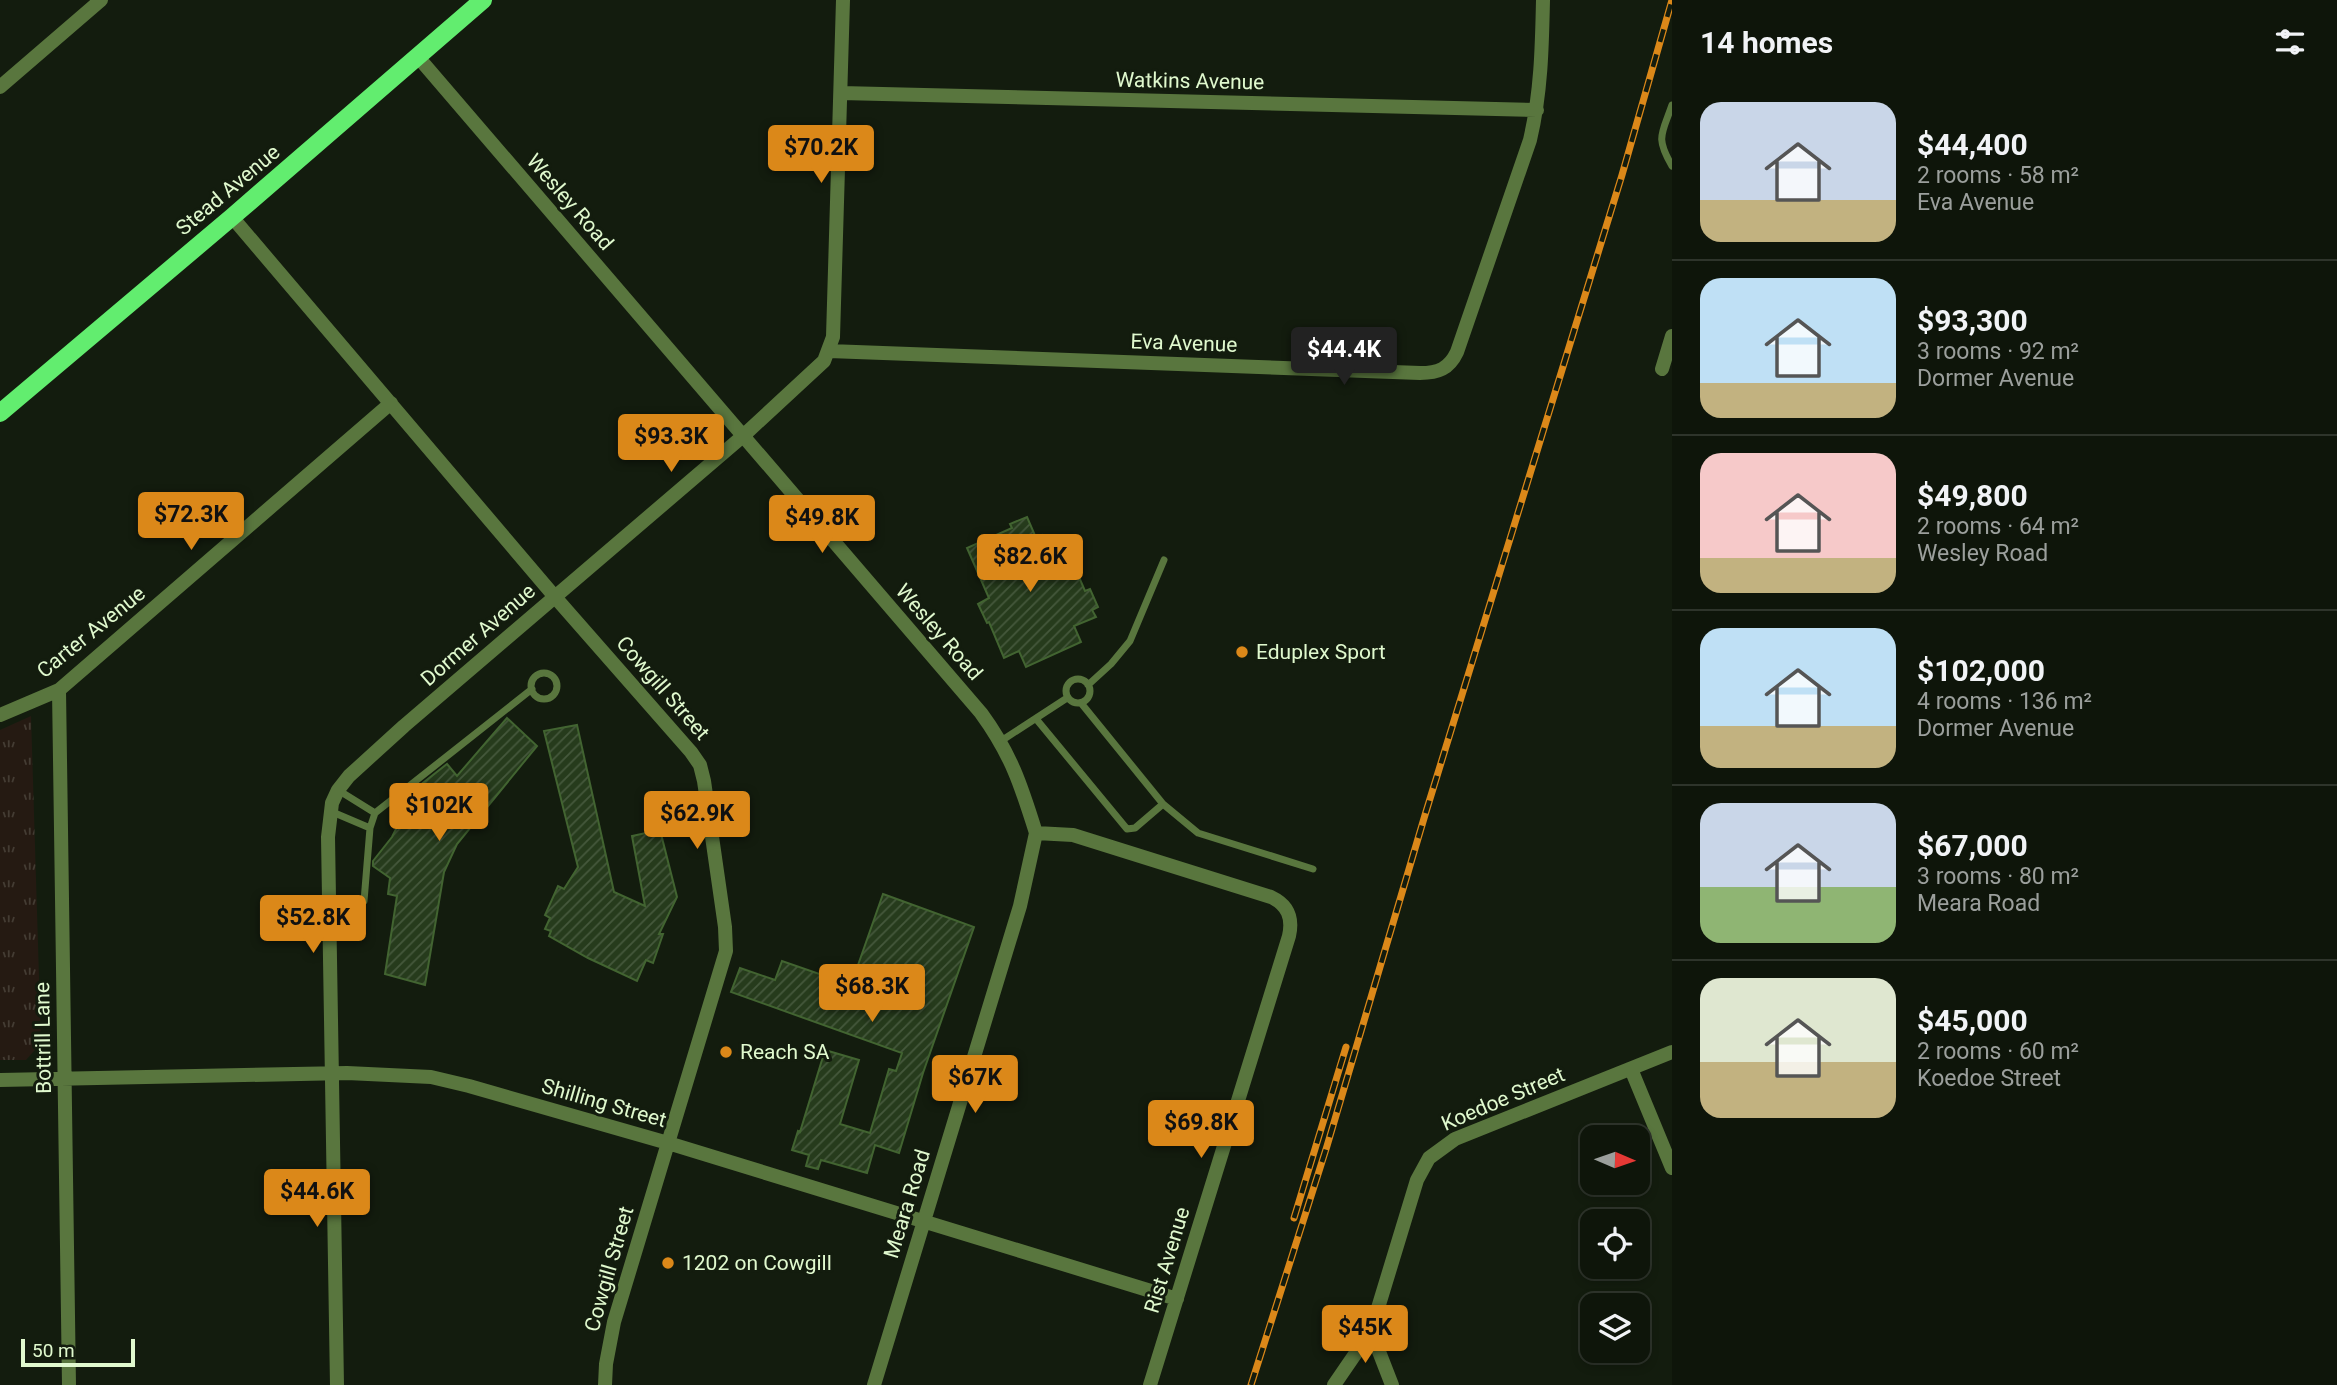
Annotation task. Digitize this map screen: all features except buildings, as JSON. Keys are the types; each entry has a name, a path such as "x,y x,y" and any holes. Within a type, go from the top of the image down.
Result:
{"main road":[{"name":"Stead Avenue","path":"0,413 483,0"}],"street":[{"path":"0,87 101,0"},
{"name":"Dormer Avenue","path":"337,1385 328,873 330,811 338,790 349,776 743,436 824,361 833,337 843,0"},
{"name":"Eva Avenue","path":"828,351 1420,373 1437,371 1450,364 1457,352 1524,163 1538,110 1543,0"},
{"name":"Wesley Road","path":"418,57 972,702 1001,741 1016,773 1036,833"},
{"name":"Watkins Avenue","path":"841,93 1538,110"},
{"name":"Cowgill Street","path":"232,217 700,765 726,951 614,1322 605,1385"},
{"path":"1662,369 1672,335"},
{"name":"Carter Avenue","path":"0,715 59,690 391,403"},
{"name":"Bottrill Lane","path":"59,690 69,1385"},
{"name":"Rist Avenue","path":"1036,833 1073,835 1280,901 1287,909 1291,926 1150,1385"},
{"name":"Meara Road","path":"874,1385 1020,906 1036,833"},
{"name":"Koedoe Street","path":"1334,1385 1371,1331 1417,1180 1429,1158 1455,1139 1672,1052"},
{"path":"1631,1069 1672,1168"},
{"name":"Shilling Street","path":"0,1080 332,1074 431,1077 668,1143 1177,1299"},
{"path":"1371,1331 1392,1385"}],"lane":[{"path":"1672,105 1660,140 1672,166"},
{"path":"1088,685 1111,664 1130,641 1164,560"},
{"path":"1079,679 1088,685 1089,696 1081,703 1073,703 1067,698 1066,686 1071,680 1079,679"},
{"path":"364,901 370,828 375,813 532,689"},
{"path":"1001,741 1067,698"},
{"path":"1081,703 1163,804 1198,832 1313,869"},
{"path":"1037,720 1127,829 1135,828 1163,804"},
{"path":"338,790 375,813"},
{"path":"330,811 370,828"}],"green space":[{"path":"31,716 41,1043 26,1060 0,1060 0,730"}],"railway":[{"path":"1251,1385 1327,1146 1425,815 1622,175 1672,0"},
{"path":"1294,1218 1346,1047"}],"place":[{"name":"Eduplex Sport","path":"1242,652"},
{"name":"Reach SA","path":"726,1052"},
{"name":"1202 on Cowgill","path":"668,1263"}]}
